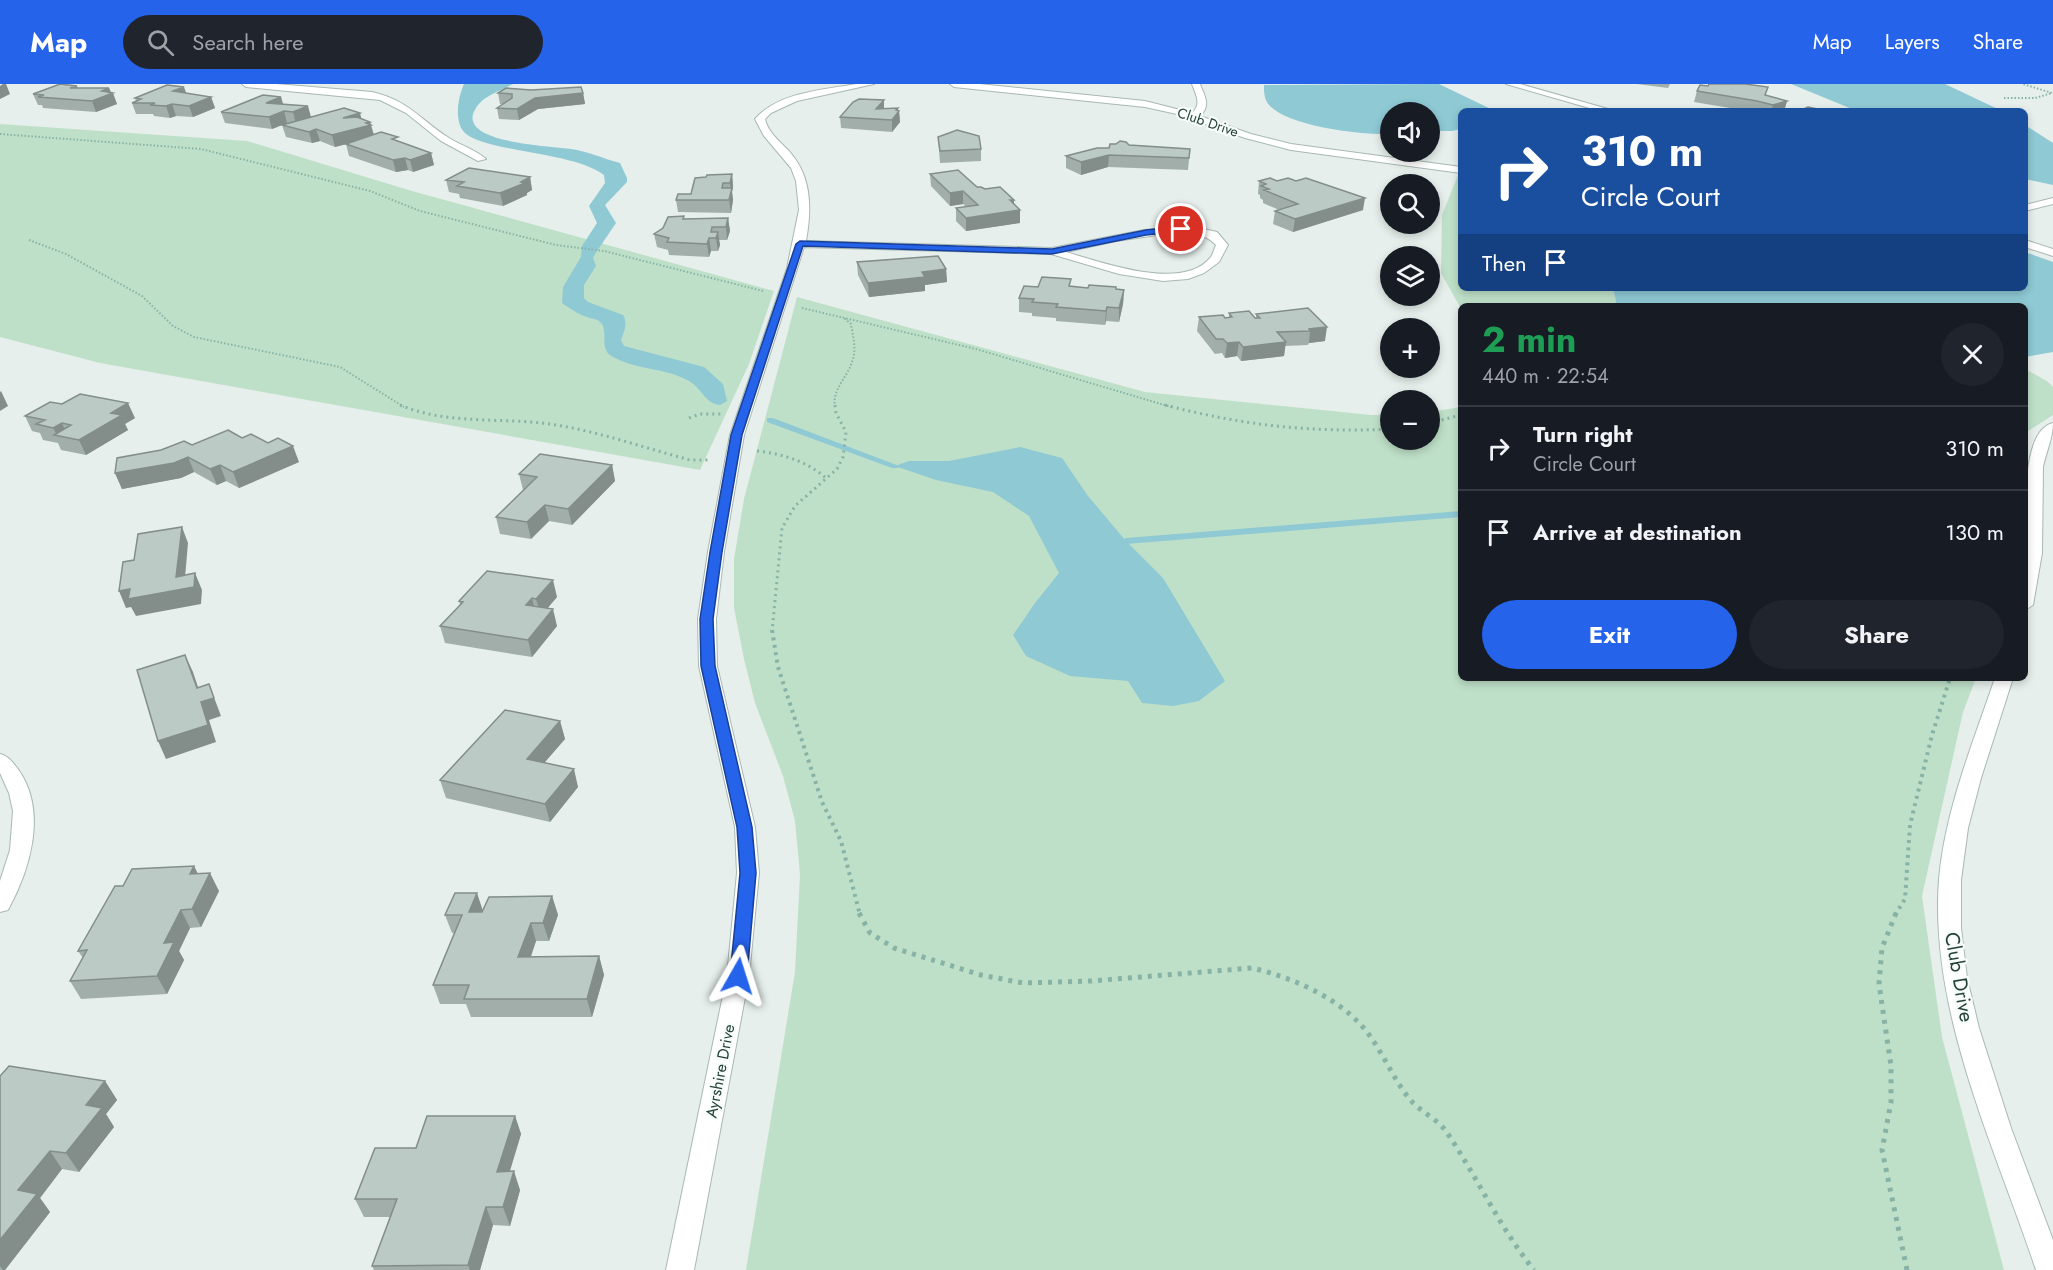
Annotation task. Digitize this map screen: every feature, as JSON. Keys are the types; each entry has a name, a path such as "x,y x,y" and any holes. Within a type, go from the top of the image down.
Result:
{"street":[{"path":"246,84 372,95 392,99 405,106 442,138 481,159"},
{"name":"Ayrshire Drive","path":"680,1270 738,976 748,873 745,827 708,666 707,619 732,455 800,244 804,206 803,185 790,157 763,129 760,119 770,109 792,101 870,84"},
{"name":"Club Drive","path":"954,84 1158,107 1248,136 1291,147 1458,170"},
{"path":"1193,117 1202,109 1203,103 1196,84"},
{"path":"1510,84 1599,108"},
{"path":"2028,207 2053,201"},
{"path":"800,244 1052,251 1172,229 1211,234 1218,237 1222,245 1215,260 1200,271 1163,277 1119,271 1052,251"},
{"path":"2028,244 2053,253"},
{"path":"2028,588 2034,556 2037,458 2043,437 2053,426"},
{"name":"Club Drive","path":"2003,681 1973,773 1954,849 1949,916 1956,980 1966,1024 2050,1270"},
{"path":"0,760 19,792 24,822 16,866 0,904"}],"path":[{"path":"2004,98 2035,98 2052,93 2023,84"},
{"path":"0,134 140,142 201,149 370,191 420,211 569,247 604,251 742,285 771,294 793,306 887,326 999,356 1203,417 1308,431 1359,433 1380,430"},
{"path":"29,240 66,254 142,296 173,326 194,337 340,367 402,406 424,413 574,428 690,460 714,459 751,451 776,454 810,466 827,479"},
{"path":"843,317 851,324 855,352 852,364 837,389 834,400 836,412 846,432 847,442 837,469 795,506 782,528 772,632 778,667 822,802 841,841 857,909 870,933 894,948 981,975 1023,983 1092,981 1223,969 1252,969 1278,974 1323,997 1353,1016 1371,1037 1409,1099 1447,1132 1481,1192 1514,1244 1534,1270"},
{"path":"689,418 712,413 743,415"},
{"path":"1440,420 1458,416"},
{"path":"1907,1270 1882,1150 1891,1102 1891,1066 1879,984 1882,948 1896,913 1905,899 1910,825 1932,735 1949,681"}],"green space":[{"path":"0,124 247,141 412,191 774,291 749,364 700,470 100,363 0,337"},
{"path":"1458,175 1458,291 1614,291 1616,303 1458,304 1441,273 1442,215"},
{"path":"797,297 1145,392 1380,415 1380,450 1440,450 1440,410 1458,407 1458,681 1975,681 1963,712 1922,896 1942,1037 2004,1270 746,1270 795,972 800,874 795,821 783,776 755,703 744,659 734,608 734,559 744,499"},
{"path":"2028,371 2053,387 2053,415 2028,431"}],"water":[{"path":"464,84 513,84 484,99 476,108 473,114 474,124 483,132 513,142 577,150 620,163 627,182 605,205 616,223 593,258 596,266 584,285 584,298 588,302 623,315 625,324 621,340 624,346 704,367 723,384 727,401 720,405 715,404 689,381 613,357 606,350 604,328 601,323 579,314 562,303 563,287 581,257 582,246 597,223 589,206 605,183 604,175 590,167 571,161 474,139 464,132 459,122 459,102"},
{"path":"1439,84 1489,108 1458,108 1458,130 1440,131 1440,102 1380,102 1380,134 1362,133 1310,124 1280,113 1270,106 1265,99 1264,85"},
{"path":"1791,84 1945,84 1996,108 1850,108"},
{"path":"2028,127 2053,143 2053,185 2028,180"},
{"path":"2028,253 2053,262 2053,352 2028,356 2028,303 1616,303 1614,291 2028,291"},
{"path":"1020,447 1062,458 1088,496 1126,541 1163,578 1225,681 1199,701 1173,706 1142,703 1128,681 1070,676 1026,656 1013,635 1059,573 1029,516 993,492 936,480 895,466 909,461 949,461"}],"building":[{"path":"60,84 77,86 70,88 109,88 102,91 113,93 92,101 38,97 44,95 33,94"},
{"path":"1709,84 1745,84 1768,87 1765,95 1787,101 1773,105 1697,91 1700,85 1708,86"},
{"path":"167,85 184,87 173,91 211,97 189,106 132,103 141,99 135,98"},
{"path":"581,87 583,93 535,98 517,109 497,108 512,98 512,94 498,93 506,88 531,90"},
{"path":"263,95 281,97 266,103 308,106 269,117 221,112"},
{"path":"859,99 884,100 876,109 898,108 896,110 899,111 892,120 840,117 853,102"},
{"path":"344,108 360,113 343,118 357,117 370,122 366,123 371,125 332,135 316,129 309,132 282,125"},
{"path":"957,130 979,136 981,149 940,151 938,137"},
{"path":"381,132 398,137 392,139 431,153 410,160 405,158 393,160 346,144"},
{"path":"1120,141 1129,145 1190,149 1189,158 1109,155 1081,162 1066,156 1097,148 1109,148 1110,144"},
{"path":"469,168 530,177 521,182 525,183 500,193 457,186 464,182 446,180"},
{"path":"958,170 977,187 985,189 1000,187 1014,200 1010,200 1020,210 966,218 956,208 978,205 963,191 950,193 930,174"},
{"path":"732,174 730,183 723,183 722,188 732,188 729,200 676,200 678,194 691,194 695,178"},
{"path":"1270,178 1277,181 1288,178 1296,181 1306,178 1365,198 1295,219 1275,211 1298,204 1264,190 1269,189 1261,186 1266,184 1259,181"},
{"path":"684,216 683,219 728,218 726,227 712,227 711,232 718,232 716,238 709,238 707,244 667,242 669,238 654,234 663,228 668,217"},
{"path":"938,256 946,269 922,272 925,277 868,283 857,262"},
{"path":"1042,277 1071,279 1069,286 1088,288 1089,285 1116,287 1116,289 1124,290 1119,308 1107,307 1106,311 1056,307 1058,304 1032,302 1034,299 1019,298 1024,286 1038,287"},
{"path":"1308,308 1327,327 1309,329 1310,331 1277,332 1286,342 1243,347 1239,342 1227,343 1223,339 1216,339 1199,317 1223,315 1225,318 1232,317 1229,313 1249,311 1255,318 1260,318 1256,314"},
{"path":"80,394 128,403 111,413 122,415 79,440 54,435 71,425 62,423 53,428 36,424 45,420 25,416 50,402 62,404"},
{"path":"228,430 242,438 251,434 268,443 278,438 293,446 233,472 220,465 210,469 188,457 174,463 115,473 117,458 161,450 184,441 192,445"},
{"path":"540,454 612,465 568,509 545,505 527,522 496,517 537,477 519,474"},
{"path":"182,527 176,577 195,573 194,587 128,599 130,589 119,591 123,562 134,560 138,534"},
{"path":"487,571 553,580 536,599 532,598 526,605 553,609 528,640 440,626 463,602 459,601"},
{"path":"185,655 197,688 209,684 214,698 201,702 208,725 158,741 137,670"},
{"path":"505,710 560,721 527,759 574,769 545,804 440,780"},
{"path":"194,866 190,874 210,873 192,909 181,910 164,943 174,942 157,976 70,981 87,950 78,951 115,886 123,886 132,869"},
{"path":"455,893 477,893 469,912 482,912 489,897 552,896 543,923 531,923 518,957 599,956 587,999 464,999 469,985 433,985 462,915 445,915"},
{"path":"9,1066 105,1081 86,1105 102,1108 66,1153 50,1151 18,1190 37,1194 0,1240 0,1076"},
{"path":"427,1116 515,1116 497,1172 514,1171 503,1207 486,1207 468,1265 372,1266 397,1199 355,1199 375,1148 416,1148"}],"waterway":[{"path":"770,420 895,466"},
{"path":"1126,541 1458,514"}],"route":[{"path":"738,976 748,873 745,827 708,666 707,619 732,455 800,244 1052,251 1146,232 1181,229"}]}
